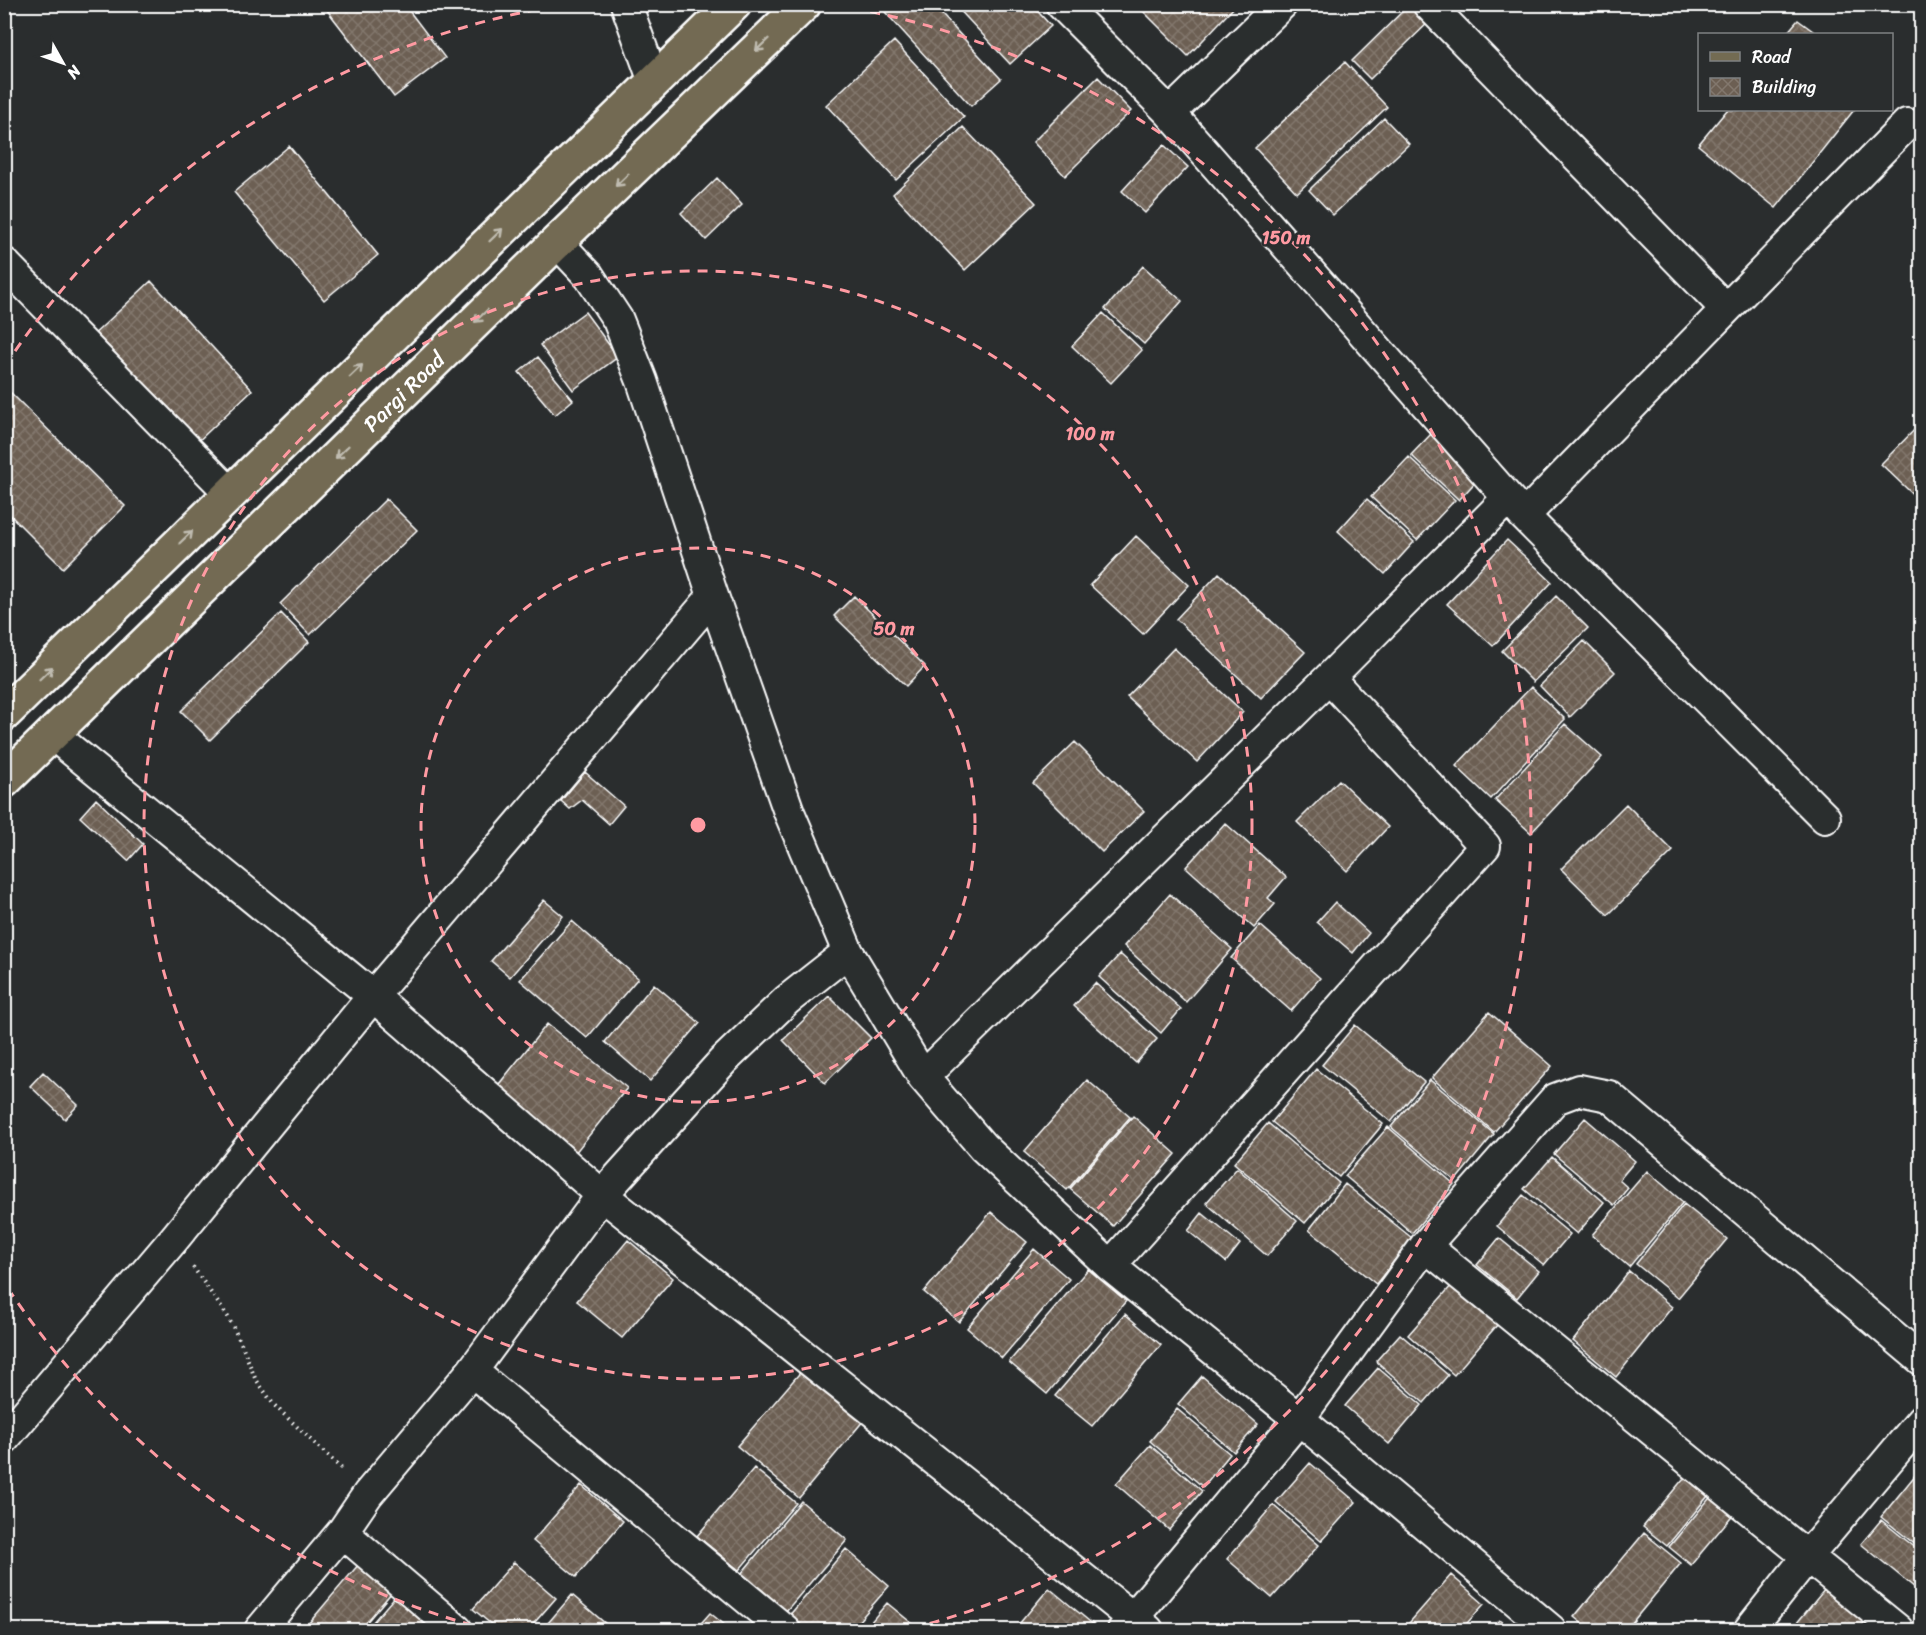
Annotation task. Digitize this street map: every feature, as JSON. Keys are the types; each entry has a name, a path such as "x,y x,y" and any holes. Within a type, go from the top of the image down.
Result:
{"main road":[{"path":"4,714 734,4"},
{"name":"Pargi Road","path":"4,781 804,4"}],"street":[{"path":"626,4 654,82"},
{"path":"1061,4 1170,114 1516,507 1825,818"},
{"path":"1170,114 1282,4"},
{"path":"1428,4 1726,309"},
{"path":"923,1077 1329,678 1516,507 1726,309 1907,124"},
{"path":"557,242 589,276 618,320 642,381 713,596 789,812 848,952 923,1077 983,1147 1110,1266 1299,1419 1551,1630"},
{"path":"4,263 230,493"},
{"path":"4,1439 174,1239 373,996 713,596"},
{"path":"1110,1266 1485,846 1329,678"},
{"path":"52,734 373,996 602,1196 1135,1626 1299,1419 1425,1246 1555,1099 1579,1090 1609,1096 1922,1360"},
{"path":"260,1630 342,1532 368,1494 472,1371 602,1196 723,1061 787,1000 848,952"},
{"path":"1425,1246 1898,1630"},
{"path":"472,1371 785,1630"},
{"path":"1749,1630 1922,1420"},
{"path":"342,1532 457,1630"}],"path":[{"path":"174,1239 228,1317 255,1378 274,1405 368,1494"}],"building":[{"path":"334,4 404,4 445,58 394,97 327,10"},
{"path":"892,4 932,4 1001,79 971,106 885,12"},
{"path":"954,4 1031,4 1051,26 1010,64"},
{"path":"1136,4 1237,4 1188,56"},
{"path":"1410,4 1419,4 1433,18 1370,79 1352,61"},
{"path":"1798,20 1816,33 1787,33"},
{"path":"894,41 964,117 896,180 826,105"},
{"path":"1345,62 1387,107 1297,193 1255,148"},
{"path":"1098,77 1131,111 1065,176 1033,142"},
{"path":"1726,111 1853,111 1776,208 1698,145"},
{"path":"1384,118 1409,144 1333,215 1309,190"},
{"path":"963,127 1036,203 965,270 893,194"},
{"path":"1164,145 1188,167 1145,213 1122,191"},
{"path":"289,146 378,255 324,300 234,192"},
{"path":"717,178 742,205 706,240 681,213"},
{"path":"1143,266 1182,301 1144,344 1105,309"},
{"path":"151,281 252,390 189,450 88,340"},
{"path":"585,312 618,357 573,390 540,345"},
{"path":"1103,313 1142,350 1111,383 1072,346"},
{"path":"538,357 573,400 555,415 519,372"},
{"path":"10,392 125,506 63,568 4,509 4,398"},
{"path":"1922,422 1922,503 1881,464"},
{"path":"1432,433 1480,477 1459,500 1411,455"},
{"path":"1409,457 1455,500 1417,540 1371,497"},
{"path":"386,499 417,530 310,635 280,604"},
{"path":"1367,499 1414,542 1385,574 1338,531"},
{"path":"1136,536 1189,585 1143,634 1090,585"},
{"path":"1507,540 1552,582 1493,646 1447,604"},
{"path":"1219,573 1305,652 1261,698 1176,619"},
{"path":"854,596 925,666 906,686 834,616"},
{"path":"1556,596 1588,628 1533,682 1502,651"},
{"path":"281,613 309,642 210,740 181,711"},
{"path":"1584,641 1615,672 1570,717 1540,686"},
{"path":"1174,648 1243,712 1197,762 1127,697"},
{"path":"1531,687 1565,719 1491,799 1456,766"},
{"path":"1565,724 1602,757 1531,833 1495,800"},
{"path":"1075,742 1144,811 1102,852 1033,783"},
{"path":"585,772 624,806 609,824 582,800 570,809 561,801"},
{"path":"1339,780 1388,827 1347,871 1297,822"},
{"path":"96,799 143,844 128,861 80,817"},
{"path":"1626,804 1673,851 1608,915 1561,869"},
{"path":"1225,823 1286,877 1268,898 1275,904 1254,928 1186,867"},
{"path":"1170,894 1232,949 1186,1002 1124,946"},
{"path":"544,900 563,916 510,977 491,961"},
{"path":"1335,902 1369,933 1353,953 1317,922"},
{"path":"572,921 638,978 587,1038 520,980"},
{"path":"1260,925 1320,978 1291,1011 1231,958"},
{"path":"1120,954 1181,1009 1161,1033 1099,977"},
{"path":"1095,983 1157,1039 1136,1063 1074,1006"},
{"path":"654,984 700,1023 650,1081 605,1042"},
{"path":"829,996 871,1038 825,1083 783,1040"},
{"path":"1489,1012 1552,1066 1494,1132 1432,1078"},
{"path":"547,1024 627,1088 575,1153 495,1089"},
{"path":"1355,1025 1424,1082 1391,1122 1322,1065"},
{"path":"1316,1069 1383,1124 1339,1177 1272,1122"},
{"path":"43,1072 78,1105 65,1119 30,1086"},
{"path":"1087,1080 1130,1117 1067,1190 1024,1152"},
{"path":"1430,1080 1494,1134 1455,1181 1391,1127"},
{"path":"1133,1116 1176,1154 1113,1226 1070,1189"},
{"path":"1585,1118 1635,1161 1619,1180 1628,1188 1614,1205 1554,1154"},
{"path":"1268,1123 1339,1183 1305,1223 1234,1163"},
{"path":"1388,1127 1454,1184 1412,1233 1345,1176"},
{"path":"1552,1157 1604,1202 1577,1234 1524,1189"},
{"path":"1237,1168 1297,1221 1267,1256 1206,1203"},
{"path":"1647,1171 1683,1202 1629,1267 1592,1235"},
{"path":"1345,1184 1412,1238 1376,1284 1309,1230"},
{"path":"1523,1195 1570,1234 1544,1265 1497,1226"},
{"path":"1684,1204 1727,1239 1678,1298 1636,1264"},
{"path":"991,1212 1027,1242 959,1322 924,1292"},
{"path":"1202,1213 1240,1244 1226,1262 1188,1231"},
{"path":"1499,1238 1539,1271 1517,1298 1477,1265"},
{"path":"628,1240 673,1278 622,1338 577,1301"},
{"path":"1034,1249 1069,1279 1002,1358 967,1328"},
{"path":"1088,1269 1126,1301 1047,1394 1009,1362"},
{"path":"1629,1271 1672,1307 1616,1377 1573,1341"},
{"path":"1452,1285 1498,1324 1454,1375 1408,1335"},
{"path":"1125,1314 1161,1345 1092,1426 1055,1396"},
{"path":"1400,1334 1448,1375 1424,1403 1376,1361"},
{"path":"804,1368 864,1420 799,1498 737,1446"},
{"path":"1378,1368 1422,1405 1389,1444 1345,1406"},
{"path":"1202,1376 1258,1424 1234,1452 1178,1404"},
{"path":"1177,1409 1230,1454 1203,1487 1150,1441"},
{"path":"1150,1445 1202,1491 1169,1530 1116,1484"},
{"path":"1310,1463 1356,1502 1321,1541 1276,1502"},
{"path":"1694,1466 1717,1485 1667,1546 1643,1527"},
{"path":"754,1468 796,1503 739,1570 697,1536"},
{"path":"1917,1473 1922,1476 1922,1550 1881,1517"},
{"path":"581,1485 623,1521 576,1577 533,1541"},
{"path":"1718,1488 1740,1506 1691,1565 1669,1547"},
{"path":"801,1501 847,1540 786,1611 741,1574"},
{"path":"1273,1505 1319,1545 1272,1598 1227,1559"},
{"path":"1881,1520 1922,1553 1922,1590 1920,1592 1861,1544"},
{"path":"1644,1533 1681,1563 1626,1630 1590,1630 1574,1617"},
{"path":"846,1549 889,1586 851,1630 804,1630 788,1617"},
{"path":"514,1562 556,1598 528,1630 498,1630 473,1609"},
{"path":"359,1564 392,1592 360,1630 303,1630"},
{"path":"1451,1575 1484,1604 1461,1630 1403,1630"},
{"path":"1830,1583 1873,1619 1864,1630 1791,1630"},
{"path":"1049,1588 1095,1626 1091,1630 1014,1630"},
{"path":"398,1593 431,1621 423,1630 366,1630"},
{"path":"572,1595 613,1630 542,1630"},
{"path":"887,1603 920,1630 864,1630"},
{"path":"710,1613 731,1630 695,1630"},
{"path":"1499,1620 1512,1630 1490,1630"}]}
